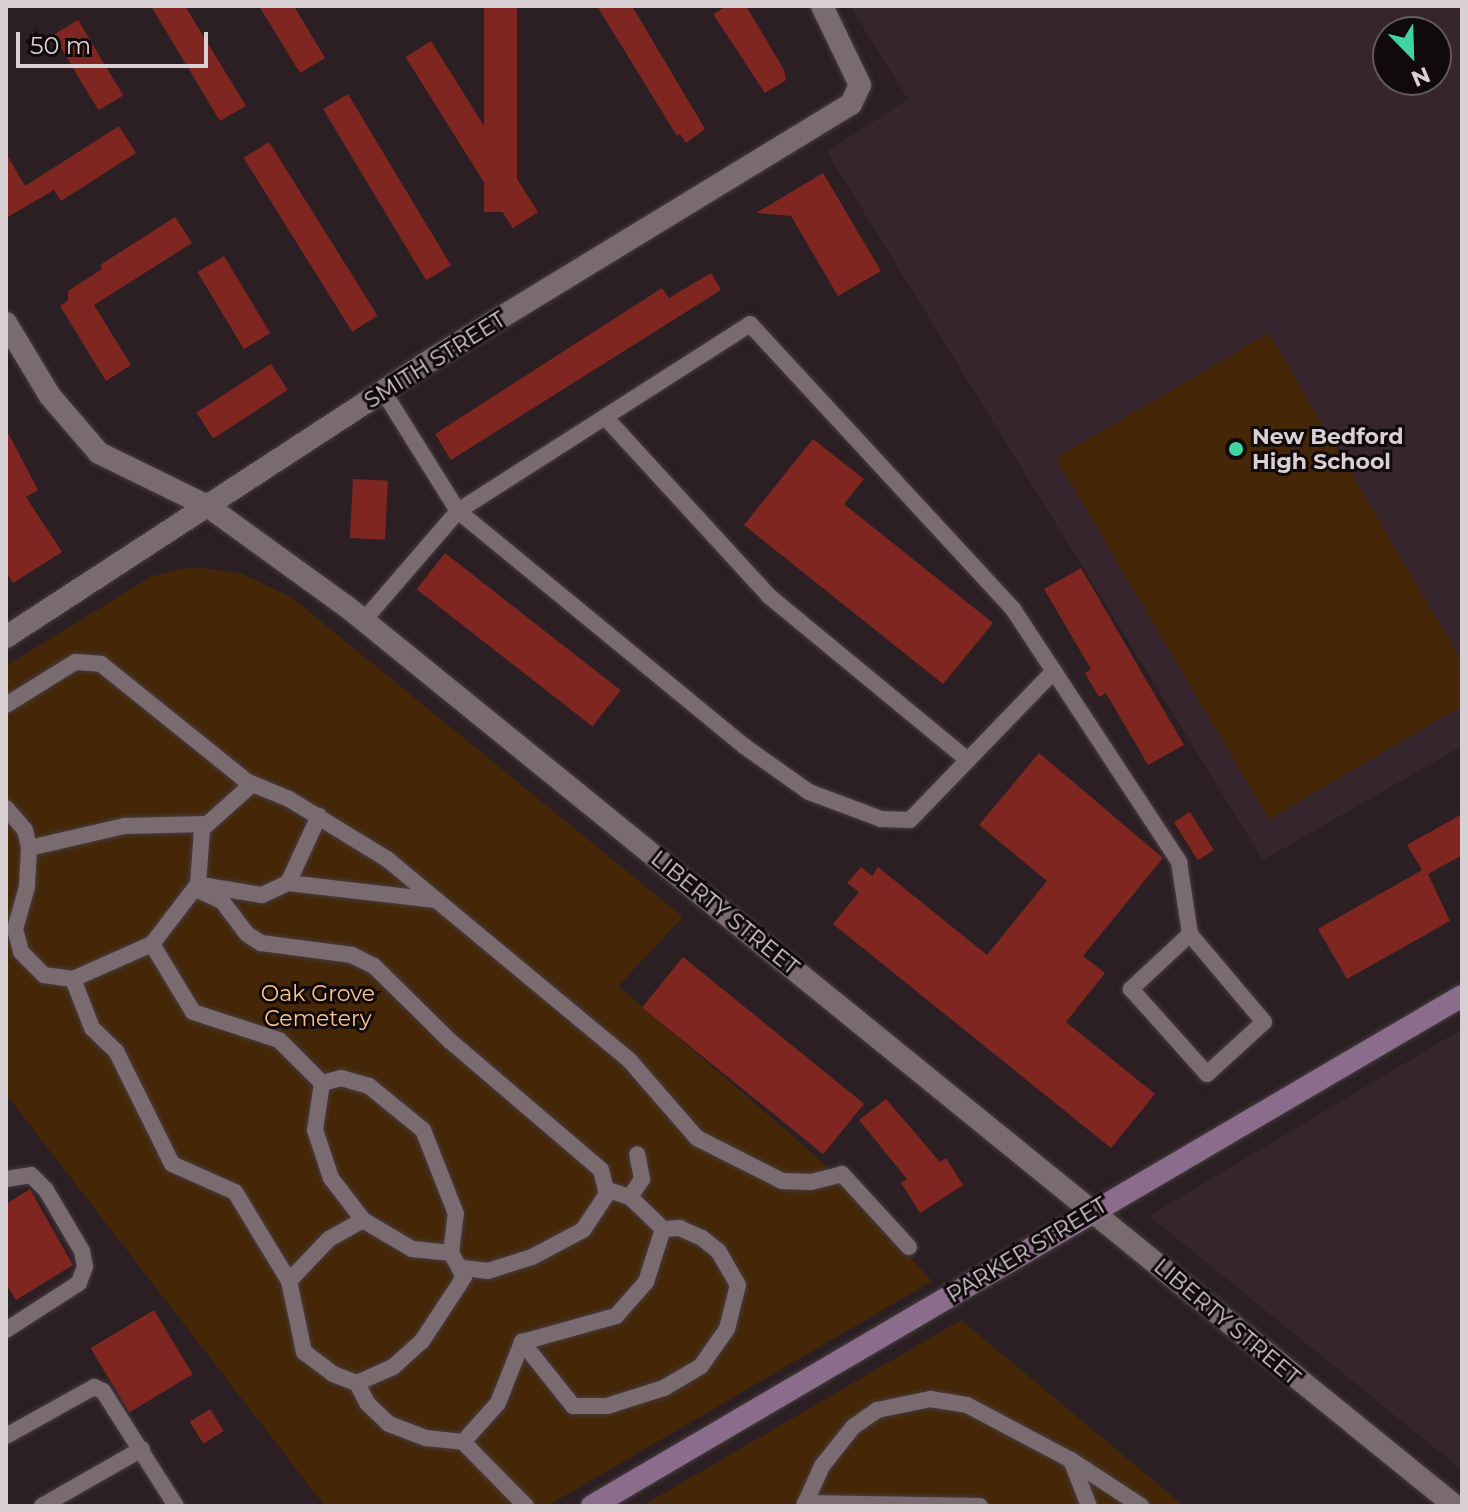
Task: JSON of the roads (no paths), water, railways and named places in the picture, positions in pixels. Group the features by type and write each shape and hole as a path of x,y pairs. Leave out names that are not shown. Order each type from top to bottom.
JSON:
{"main road":[{"name":"PARKER STREET","path":"592,1506 1462,996"}],"street":[{"name":"SMITH STREET","path":"6,637 383,391 851,104 860,85 822,6"},
{"name":"LIBERTY STREET","path":"6,323 50,396 87,442 114,462 209,507 364,620 1455,1506"}],"lane":[{"path":"364,620 458,511 750,324 1013,609 1179,862 1190,934 1264,1022 1207,1074 1131,989 1190,934"},
{"path":"383,391 458,511 744,746 809,792 881,819 910,820 1054,671"},
{"path":"605,417 770,597 968,760"},
{"path":"6,705 75,662 95,661 251,785 354,835 621,1053 697,1138 782,1181 811,1182 842,1174 909,1247"},
{"path":"6,808 25,830 29,848 27,887 15,929 18,943 34,969 73,979 152,944 197,886 199,834 251,785"},
{"path":"197,886 262,895 279,892 288,883 319,816"},
{"path":"29,848 124,826 207,824"},
{"path":"288,883 436,900"},
{"path":"197,886 222,901 247,934 261,943 352,955 374,966 449,1040 601,1170 608,1190 593,1220 569,1240 488,1271 462,1268"},
{"path":"152,944 193,1012 279,1040 322,1083"},
{"path":"73,979 92,1028 116,1051 161,1149 172,1164 235,1192 289,1281 304,1352 333,1374 357,1383 367,1403 389,1424 426,1438 463,1442 526,1506"},
{"path":"322,1083 341,1078 369,1086 423,1130 456,1214 451,1253 462,1268 462,1284 433,1330 393,1367 357,1383"},
{"path":"322,1083 314,1118 319,1151 337,1190 363,1220 412,1249 451,1253"},
{"path":"630,1197 642,1179 637,1154"},
{"path":"6,1179 31,1175 46,1190 82,1251 85,1267 79,1283 6,1330"},
{"path":"522,1342 573,1406 607,1406 645,1395 701,1366 727,1329 738,1285 718,1251 702,1238 680,1228 663,1229 630,1197 608,1190"},
{"path":"289,1281 329,1239 363,1220"},
{"path":"522,1342 616,1316 646,1282 663,1229"},
{"path":"463,1442 498,1403 522,1342"},
{"path":"6,1436 94,1387 103,1391 176,1506"},
{"path":"980,1506 804,1504 822,1466 853,1427 877,1410 905,1401 967,1405 1071,1460 1141,1506"},
{"path":"42,1506 142,1449"},
{"path":"1071,1460 1089,1506"}],"place":[{"name":"New Bedford High School","path":"1236,449"}],"park label":[{"name":"Oak Grove Cemetery","path":"318,1006"}]}
